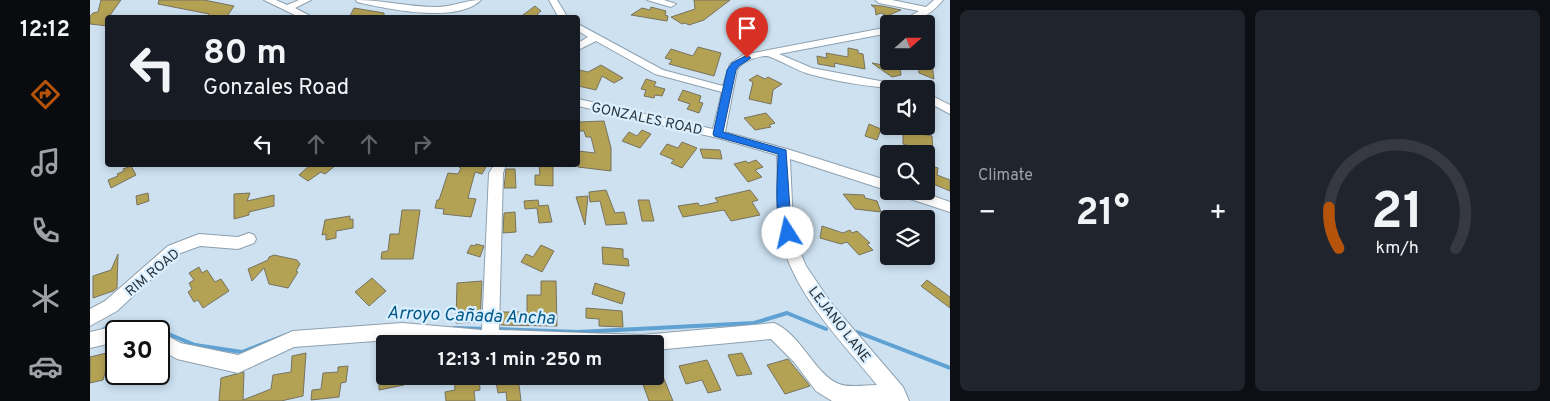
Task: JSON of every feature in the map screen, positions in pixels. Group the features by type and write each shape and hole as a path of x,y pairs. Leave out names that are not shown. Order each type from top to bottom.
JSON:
{"street":[{"path":"268,0 303,15"},
{"path":"288,8 296,0"},
{"path":"288,8 307,0"},
{"path":"360,0 379,4 451,10 477,0"},
{"path":"553,0 561,15"},
{"path":"651,0 671,4"},
{"path":"879,0 928,10"},
{"path":"919,15 928,10 939,0"},
{"path":"580,28 659,72 726,90"},
{"path":"718,134 726,90 735,64 747,58 880,32"},
{"path":"580,46 595,37"},
{"path":"770,53 793,66 810,71 880,84"},
{"path":"935,101 950,110"},
{"name":"GONZALES ROAD","path":"580,103 718,134 783,152 880,183"},
{"name":"LEJANO LANE","path":"783,152 784,210 791,247 811,290 898,398"},
{"path":"490,329 496,173 499,167"},
{"path":"929,200 950,207"},
{"name":"RIM ROAD","path":"90,318 111,306 173,250 199,240 238,243 248,239"},
{"path":"170,347 176,351 238,364 294,339 402,331 484,338 642,343 774,331 800,356 822,385 839,394 898,398"},
{"path":"90,340 105,337"}],"building":[{"path":"101,0 121,0 110,15 105,15 105,26 90,24 90,16 98,12"},
{"path":"159,0 204,0 234,6 228,15 208,15 158,4"},
{"path":"694,0 730,0 704,20 689,25 682,24 671,17 695,9"},
{"path":"871,5 901,10 889,15 881,13 876,15 875,8"},
{"path":"535,6 541,11 537,14 538,15 523,15"},
{"path":"651,7 666,11 667,21 631,15 642,8 650,10"},
{"path":"354,8 384,13 384,15 350,15"},
{"path":"698,47 721,53 714,76 669,64 672,60 665,58 671,49 693,56"},
{"path":"848,48 858,50 858,53 863,54 865,69 834,63 835,67 818,64 817,56 827,58 826,53 848,57"},
{"path":"872,63 880,64 880,69"},
{"path":"601,65 623,78 614,83 602,76 596,90 580,86 580,70 588,72"},
{"path":"882,70 900,70 901,75 892,77"},
{"path":"919,70 933,70 934,79 919,73"},
{"path":"757,75 765,79 768,77 782,84 773,90 771,104 749,99 753,82 749,80"},
{"path":"646,79 656,82 654,86 665,89 662,96 655,95 654,98 644,96 646,90 641,89"},
{"path":"683,90 701,96 699,102 703,103 699,113 687,109 690,104 678,100"},
{"path":"766,113 775,123 769,125 771,127 755,130 744,118"},
{"path":"604,121 611,148 611,171 578,167 580,167 580,151 595,153 591,137 586,137 584,131 580,131 580,122"},
{"path":"869,124 880,129 877,140 865,136"},
{"path":"642,130 651,134 640,148 622,141 629,132 637,136"},
{"path":"903,135 932,136 933,145 903,144"},
{"path":"682,142 697,148 682,168 671,163 674,160 660,154 667,144 678,148"},
{"path":"700,149 720,150 722,159 703,158"},
{"path":"756,160 763,167 755,170 762,177 748,182 734,164 746,161 748,163"},
{"path":"132,167 136,175 111,188 108,180 118,176 117,174 124,171 123,169"},
{"path":"308,167 334,167 325,174 321,172 308,181 299,175"},
{"path":"459,167 486,167 482,174 475,172 468,198 476,199 471,217 443,214 444,209 435,208 448,173 458,174 461,168"},
{"path":"539,167 553,167 553,186 535,185 535,175 540,175"},
{"path":"935,167 938,168 937,175 950,180 950,191 935,185"},
{"path":"506,169 515,169 516,188 504,188"},
{"path":"606,190 615,213 624,212 627,224 606,225 600,201 590,202 589,192"},
{"path":"750,190 758,200 752,202 760,215 731,221 724,210 683,217 678,206 698,203 700,206 718,202 715,198"},
{"path":"148,193 149,201 137,205 136,196"},
{"path":"250,193 247,201 274,195 274,206 249,212 249,215 234,219 234,194"},
{"path":"843,194 864,195 865,198 877,201 880,210 880,212 855,209"},
{"path":"588,196 585,225 576,197"},
{"path":"538,200 539,206 548,205 552,222 539,223 537,208 525,209 524,201"},
{"path":"638,200 649,200 654,221 642,221"},
{"path":"402,210 420,210 413,259 381,259 382,252 388,251 390,234 399,234"},
{"path":"515,212 516,232 503,233 504,213"},
{"path":"350,216 350,220 353,219 353,228 336,231 336,238 326,240 326,234 322,235 325,220"},
{"path":"822,226 843,233 850,230 852,233 857,231 870,243 867,244 873,250 859,255 847,242 841,244 820,238"},
{"path":"476,244 484,246 480,257 467,253 471,245 475,246"},
{"path":"541,245 554,251 542,272 521,262 526,254 533,257"},
{"path":"602,247 623,249 623,258 628,259 629,266 603,264"},
{"path":"118,254 117,288 93,298 93,276 111,270"},
{"path":"274,255 297,260 300,264 296,271 298,272 288,288 269,284 264,268 252,281 248,269 268,260 269,257"},
{"path":"199,267 202,273 207,270 215,282 221,279 229,291 203,308 198,300 194,302 188,292 192,289 189,283 194,280 189,273"},
{"path":"372,278 386,291 369,306 355,292"},
{"path":"927,280 950,297 950,308 921,286"},
{"path":"482,281 480,322 456,323 457,283"},
{"path":"541,281 556,281 557,326 501,325 501,312 527,312 527,295 541,295"},
{"path":"595,283 625,293 622,304 592,294"},
{"path":"586,308 622,311 623,327 599,326 599,319 586,318"},
{"path":"105,353 103,380 90,383 90,357"},
{"path":"306,353 303,396 281,401 219,401 221,378 244,372 243,400 271,389 273,375 291,372 292,356"},
{"path":"742,353 752,374 737,376 728,355"},
{"path":"788,359 810,386 785,394 767,365"},
{"path":"707,360 721,390 708,393 702,380 686,384 679,366"},
{"path":"348,366 346,382 341,383 339,397 311,400 312,390 321,389 323,373 338,372 338,367"},
{"path":"664,379 673,401 649,401 643,385 664,385"},
{"path":"379,385 404,385 379,390"},
{"path":"455,385 480,385 480,390 474,391 475,401 446,401 445,392 455,390"},
{"path":"497,385 519,385 521,401 507,401 506,392 498,393"}],"waterway":[{"name":"Arroyo Cañada Ancha","path":"497,329 578,332 754,323 787,313 826,329"},
{"name":"Arroyo Cañada Ancha","path":"454,328 485,329"},
{"name":"Arroyo Cañada Ancha","path":"857,332 950,368"},
{"name":"Arroyo Cañada Ancha","path":"170,335 195,345 242,352 286,335"}],"route":[{"path":"747,58 735,64 732,70 726,90 718,134 783,152 784,210 788,233"}]}
